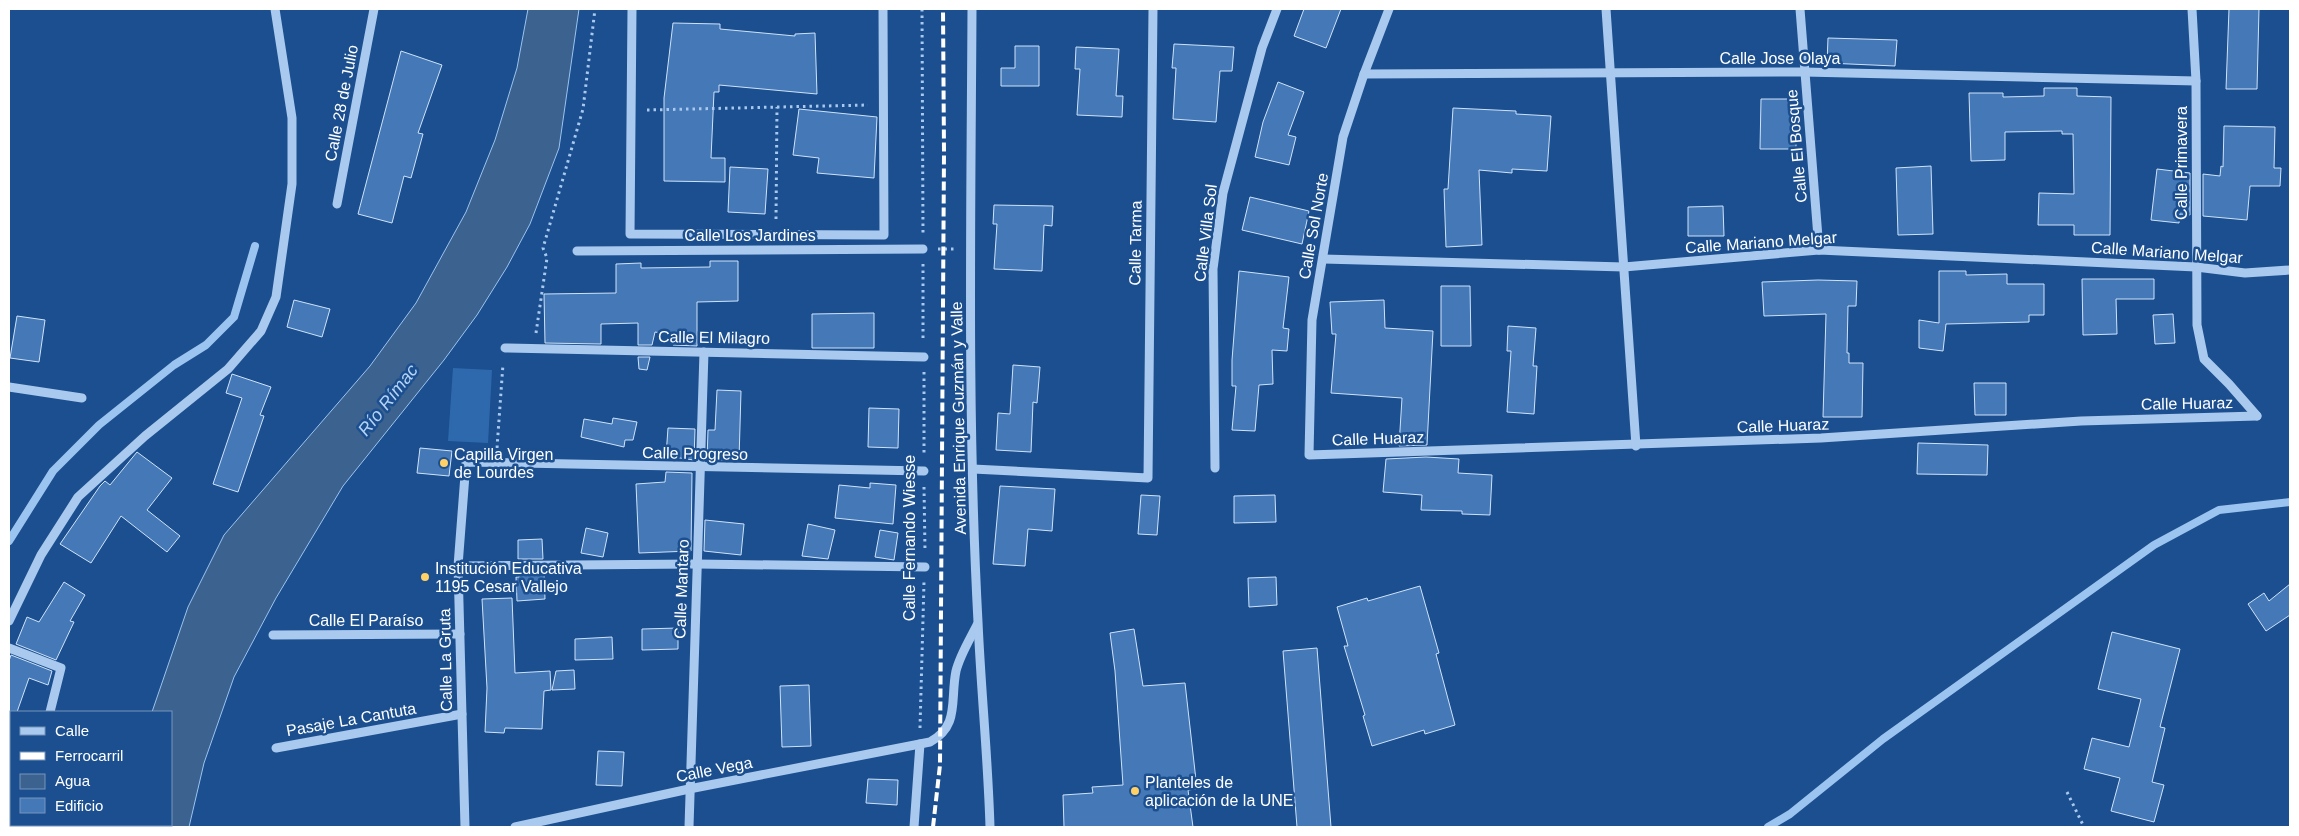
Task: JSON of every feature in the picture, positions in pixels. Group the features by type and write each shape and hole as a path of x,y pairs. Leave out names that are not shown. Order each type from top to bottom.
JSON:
{"street":[{"path":"9,621 41,555 78,497 145,436 228,368 261,331 276,297 292,184 292,118 275,9"},
{"name":"Calle 28 de Julio","path":"337,204 374,9"},
{"path":"632,9 630,234 884,234 883,9"},
{"name":"Avenida Enrique Guzmán y Valle","path":"972,9 970,249 973,469 978,622 988,743 990,827"},
{"name":"Calle Tarma","path":"973,469 1148,478 1153,9"},
{"name":"Calle Villa Sol","path":"1215,468 1212,342 1214,260 1223,193 1262,48 1277,9"},
{"name":"Calle Sol Norte","path":"1309,455 1312,320 1343,137 1364,74 1389,9"},
{"path":"1606,9 1636,446"},
{"name":"Calle El Bosque","path":"1800,9 1819,250"},
{"name":"Calle Primavera","path":"2192,9 2196,80 2197,325 2204,359 2230,384 2257,416"},
{"name":"Calle Jose Olaya","path":"1364,74 1804,72 2196,80"},
{"name":"Calle Los Jardines","path":"577,251 922,250"},
{"name":"Calle Mariano Melgar","path":"1323,259 1624,267 1819,250 2196,267 2244,273 2290,270"},
{"name":"Calle El Milagro","path":"505,348 924,357"},
{"name":"Calle Mantaro","path":"688,827 704,352"},
{"path":"9,388 82,398"},
{"name":"Calle Huaraz","path":"1309,455 1636,446 1821,438 2081,421 2257,416"},
{"name":"Calle Progreso","path":"466,462 924,471"},
{"name":"Calle La Gruta","path":"465,827 458,566 466,462"},
{"path":"458,566 697,564 925,567"},
{"name":"Calle Vega","path":"515,827 689,789 920,744 938,737 949,726 956,669 978,622"},
{"name":"Calle El Paraíso","path":"273,635 460,634"},
{"path":"9,648 61,668 50,711"},
{"name":"Pasaje La Cantuta","path":"276,748 462,714"},
{"path":"914,827 920,744"}],"path":[{"path":"534,349 547,258 543,248 583,109 595,9"},
{"name":"Calle Fernando Wiesse","path":"920,744 925,567 922,9"},
{"path":"631,110 884,105"},
{"path":"776,107 776,234"},
{"path":"922,250 970,249"},
{"path":"495,463 505,348"},
{"path":"2067,792 2084,827"}],"shaded area":[{"path":"453,368 492,370 488,443 448,441"}],"water":[{"name":"Río Rímac","path":"528,9 579,9 559,148 530,224 507,267 477,315 444,360 343,486 276,598 234,677 204,763 189,827 115,827 172,826 172,711 152,711 188,607 224,535 370,366 416,303 466,212 495,140 517,68"}],"building":[{"path":"1304,9 1341,9 1326,48 1294,36"},
{"path":"2229,9 2259,9 2257,89 2226,89"},
{"path":"673,23 720,24 720,29 795,36 795,34 815,33 817,94 719,85 719,92 714,92 711,158 725,158 725,182 664,181 664,98"},
{"path":"1828,38 1897,40 1895,66 1827,63"},
{"path":"1174,44 1234,47 1232,71 1220,71 1216,122 1173,119 1176,68 1172,68"},
{"path":"1015,46 1039,46 1039,86 1001,86 1001,68 1015,68"},
{"path":"1076,47 1119,49 1116,96 1123,96 1122,117 1077,115 1080,69 1075,69"},
{"path":"401,51 442,65 418,133 423,134 411,178 404,176 392,223 358,214"},
{"path":"1278,82 1304,92 1288,135 1296,137 1289,165 1255,157 1263,122"},
{"path":"2044,88 2077,88 2077,96 2111,97 2110,235 2074,235 2074,225 2038,225 2039,193 2074,194 2073,134 2062,134 2062,131 2005,132 2005,160 1971,161 1969,93 2003,93 2003,97 2044,96"},
{"path":"1761,99 1796,99 1796,149 1760,149"},
{"path":"1453,108 1516,111 1516,114 1551,116 1547,171 1512,169 1512,173 1479,170 1482,245 1446,247 1444,189 1448,189"},
{"path":"799,109 877,117 874,178 817,173 819,158 793,155"},
{"path":"2224,126 2275,127 2274,168 2281,168 2280,186 2250,186 2247,220 2203,216 2203,174 2220,176 2221,166 2223,167"},
{"path":"1931,166 1933,234 1898,235 1896,168"},
{"path":"730,167 768,169 765,214 728,212"},
{"path":"2157,169 2190,173 2190,215 2180,214 2179,223 2151,220"},
{"path":"1250,197 1309,211 1302,244 1242,230"},
{"path":"994,205 1053,206 1052,226 1044,225 1042,271 994,269 997,224 993,224"},
{"path":"1723,206 1724,236 1688,236 1688,207"},
{"path":"710,261 738,261 738,301 697,302 697,346 673,345 673,335 655,332 652,345 638,345 638,323 601,324 601,344 545,343 544,294 616,293 616,264 641,263 641,268 710,267"},
{"path":"1239,271 1289,277 1283,328 1289,329 1287,351 1272,350 1273,384 1259,385 1255,431 1232,430 1236,386 1232,386 1232,360"},
{"path":"1939,271 1966,271 1966,275 2007,274 2007,284 2044,284 2044,315 2029,315 2029,322 1946,324 1943,351 1919,348 1919,320 1939,323"},
{"path":"2082,279 2154,279 2154,299 2116,299 2117,334 2083,335"},
{"path":"1857,281 1856,306 1848,306 1847,353 1849,353 1849,363 1863,363 1862,417 1823,417 1826,314 1764,316 1762,282"},
{"path":"1441,286 1470,286 1471,346 1441,346"},
{"path":"294,300 330,309 322,337 287,327"},
{"path":"1384,300 1385,328 1433,331 1427,445 1399,446 1402,398 1331,393 1336,334 1332,334 1330,302"},
{"path":"874,313 874,348 812,348 812,314"},
{"path":"2173,314 2175,343 2155,344 2153,315"},
{"path":"17,316 45,320 39,362 10,358"},
{"path":"1508,326 1536,328 1533,366 1537,366 1534,414 1507,412 1511,351 1507,351"},
{"path":"638,357 650,357 647,370 639,369"},
{"path":"1013,365 1040,367 1037,403 1033,402 1031,452 996,450 998,413 1010,414"},
{"path":"232,374 271,387 260,415 264,416 238,492 213,484 242,398 226,393"},
{"path":"1974,383 2006,383 2006,415 1975,415"},
{"path":"717,390 741,391 739,460 707,460 708,430 715,430"},
{"path":"869,408 899,409 898,448 868,447"},
{"path":"613,418 637,422 633,440 625,440 624,447 581,437 584,419 612,424"},
{"path":"668,428 695,429 694,460 666,456"},
{"path":"1918,443 1988,445 1987,475 1917,474"},
{"path":"420,448 452,451 449,476 417,473"},
{"path":"137,452 172,478 147,510 180,536 167,552 121,516 91,563 60,544 100,486 105,481 110,485"},
{"path":"1426,457 1459,459 1458,473 1492,475 1490,515 1462,514 1462,511 1421,510 1422,495 1383,492 1386,459"},
{"path":"666,472 692,473 691,551 639,553 636,484 665,482"},
{"path":"870,483 896,485 893,524 835,518 839,485 870,488"},
{"path":"1000,486 1055,489 1052,531 1028,529 1025,566 993,564"},
{"path":"1141,495 1160,496 1157,535 1138,534"},
{"path":"1275,495 1276,522 1234,523 1234,496"},
{"path":"705,520 744,524 741,555 704,551"},
{"path":"808,524 835,530 828,559 802,556"},
{"path":"586,528 608,533 603,557 581,553"},
{"path":"880,530 898,533 894,560 875,557"},
{"path":"542,539 543,559 518,559 518,540"},
{"path":"519,572 544,572 545,599 517,601 516,577 519,577"},
{"path":"1276,577 1277,605 1249,607 1248,578"},
{"path":"64,582 85,595 70,621 74,622 56,660 16,644 27,617 39,622"},
{"path":"2290,584 2290,615 2266,631 2248,604 2264,593 2269,601"},
{"path":"1420,586 1439,653 1436,654 1455,725 1425,734 1424,730 1372,746 1363,716 1365,715 1344,646 1348,646 1337,607 1367,598 1368,601"},
{"path":"512,598 515,673 550,671 551,690 544,691 542,729 505,728 504,733 485,732 487,688 482,599"},
{"path":"678,628 678,649 642,650 642,629"},
{"path":"1134,629 1143,686 1185,683 1197,789 1188,790 1193,827 1064,827 1063,795 1093,793 1092,787 1123,785 1115,671 1110,633"},
{"path":"2112,632 2180,649 2160,727 2165,728 2152,782 2164,785 2154,822 2111,811 2120,778 2084,769 2092,738 2129,747 2141,699 2098,689"},
{"path":"612,637 613,659 575,660 575,639"},
{"path":"1317,648 1331,827 1297,827 1283,651"},
{"path":"11,655 52,671 48,685 29,678 17,711 10,711 10,726 9,726 9,661"},
{"path":"574,670 575,689 552,690 556,671"},
{"path":"809,685 811,746 782,747 780,686"},
{"path":"598,751 624,752 622,786 596,785"},
{"path":"868,779 898,780 897,805 866,803"}],"waterway":[{"path":"9,541 53,471 99,425 174,365 206,345 234,317 255,246"},
{"path":"1768,827 1790,814 1883,739 2154,545 2219,510 2290,502"}],"railway":[{"path":"933,827 940,765 944,153 943,9"}],"place":[{"name":"Capilla Virgen de Lourdes","path":"444,463"},
{"name":"Institución Educativa 1195 Cesar Vallejo","path":"425,577"},
{"name":"Planteles de aplicación de la UNE","path":"1135,791"}]}
